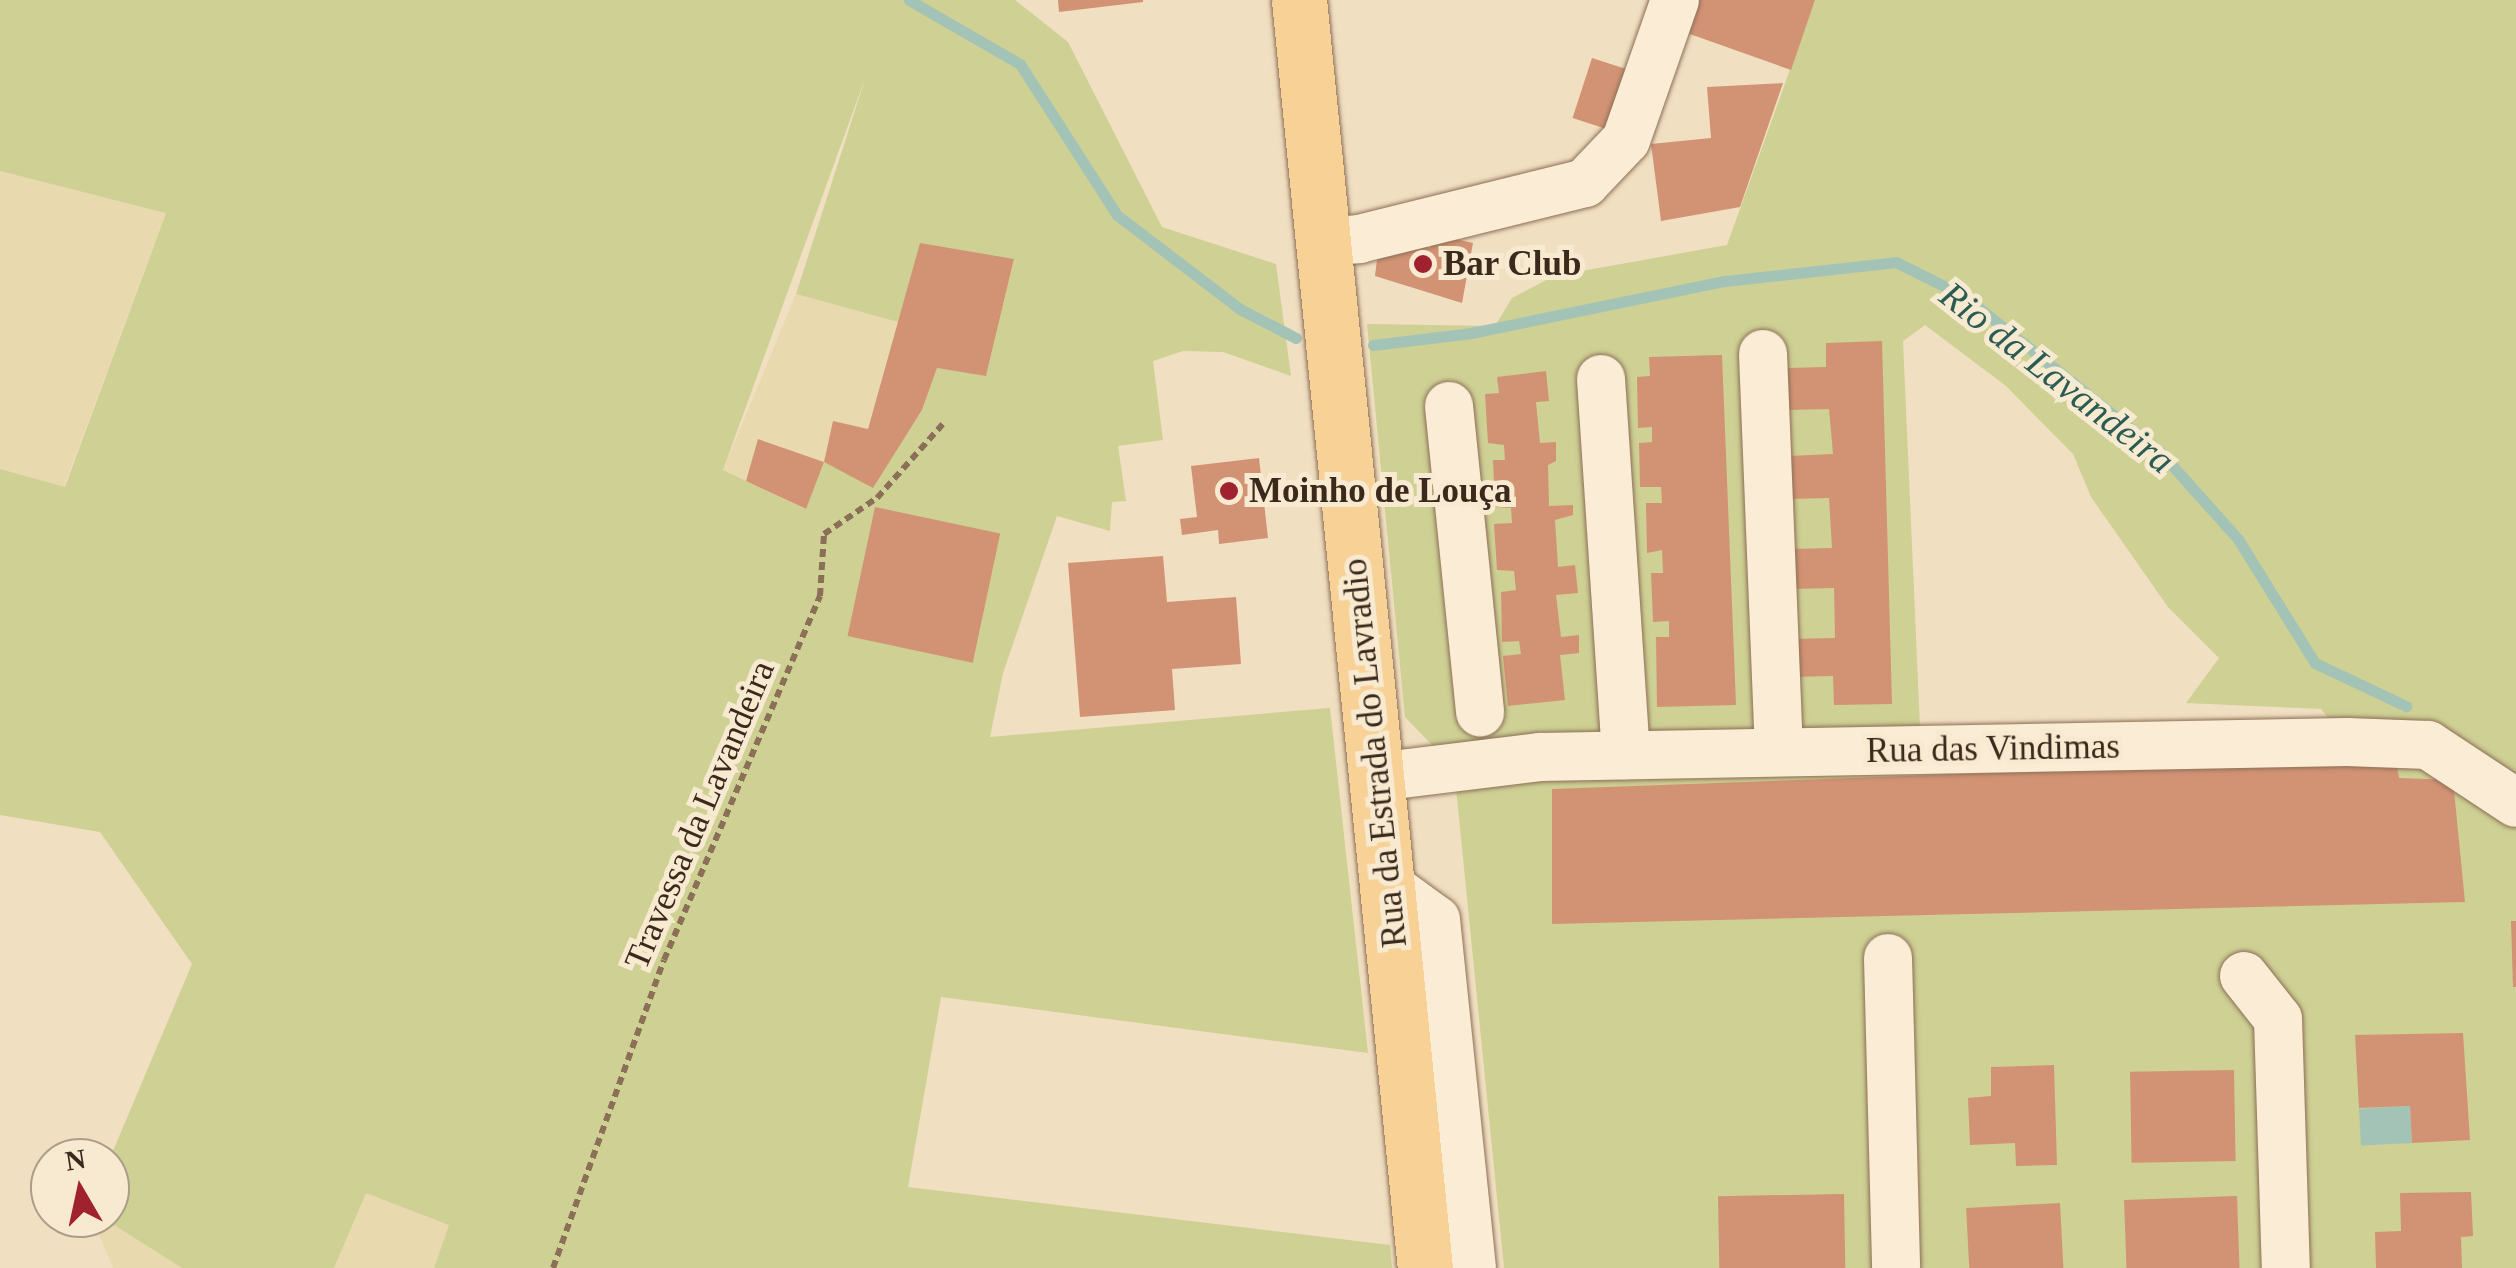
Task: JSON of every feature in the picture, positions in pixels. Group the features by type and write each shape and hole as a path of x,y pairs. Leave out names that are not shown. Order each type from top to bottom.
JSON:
{"main road":[{"name":"Rua da Estrada do Lavradio","path":"1299,0 1425,1268"}],"street":[{"path":"1325,241 1359,239 1586,183 1626,140 1675,0"},
{"path":"1762,354 1779,752"},
{"path":"1601,379 1626,755"},
{"path":"1449,406 1480,712"},
{"name":"Rua das Vindimas","path":"1377,777 1626,755 2428,745 2516,803"},
{"path":"1388,885 1436,920 1472,1268"},
{"path":"1888,958 1896,1268"},
{"path":"2244,976 2278,1019 2286,1268"}],"path":[{"name":"Travessa da Lavandeira","path":"554,1268 664,960 820,596 824,534 876,498 943,424"}],"shaded area":[{"path":"0,171 166,212 64,487 0,469"},
{"path":"796,294 898,322 868,429 833,421 824,462 759,439 746,481 723,470"},
{"path":"2410,1106 2412,1143 2361,1146 2359,1109"},
{"path":"366,1192 450,1225 434,1268 334,1268"},
{"path":"130,1235 182,1268 113,1268 100,1238"}],"green space":[{"path":"0,0 1015,0 1068,42 1162,227 1276,264 1291,376 1223,352 1183,351 1153,361 1163,440 1118,446 1126,501 1112,502 1110,531 1057,516 1003,673 990,737 1330,708 1368,1053 941,997 908,1187 1390,1245 1392,1268 434,1268 449,1225 366,1193 334,1268 182,1268 130,1235 130,1138 118,1138 192,964 100,832 0,815 0,469 65,487 166,213 0,171","holes":["866,76 796,294 898,322 1014,260 986,375 937,368 922,410 873,487 824,462 805,509 723,470"]},
{"path":"1815,0 2516,0 2516,1268 1504,1268 1454,768 1405,717 1367,324 1495,326 1512,298 1554,276 1727,245","holes":["1925,325 2006,386 2073,454 2091,497 2168,607 2219,658 2186,703 2321,709 2346,741 1921,750 1903,341"]}],"building":[{"path":"1058,0 1143,0 1143,2 1059,12"},
{"path":"1699,0 1815,0 1791,70 1687,33"},
{"path":"1592,58 1641,74 1622,134 1573,118"},
{"path":"1783,83 1740,207 1661,221 1651,144 1711,138 1707,87"},
{"name":"Bar Club","path":"1433,234 1473,243 1462,303 1375,276 1378,251 1408,240 1430,248"},
{"path":"920,243 1014,259 986,376 937,368 922,410 873,488 824,462 833,421 868,429"},
{"path":"1882,341 1892,704 1834,705 1833,676 1790,677 1791,639 1835,638 1834,588 1793,589 1792,549 1832,548 1829,498 1790,499 1788,456 1833,454 1829,409 1788,410 1786,368 1826,367 1826,343"},
{"path":"1722,355 1736,705 1657,707 1656,637 1669,637 1669,621 1653,622 1651,573 1663,573 1662,550 1647,553 1646,503 1662,503 1661,487 1640,487 1639,443 1652,442 1652,427 1638,428 1637,377 1650,376 1649,357"},
{"path":"1546,371 1549,401 1536,402 1540,443 1556,442 1556,461 1548,465 1549,506 1573,505 1573,515 1555,520 1558,567 1575,565 1578,593 1556,595 1561,637 1579,635 1579,653 1560,655 1565,700 1508,706 1503,656 1521,654 1519,641 1502,642 1501,592 1516,590 1514,571 1497,570 1494,524 1512,523 1511,508 1495,507 1493,460 1505,460 1504,445 1488,443 1485,394 1499,393 1497,377"},
{"path":"758,439 824,462 806,509 746,481"},
{"name":"Moinho de Louça","path":"1259,458 1268,538 1219,544 1218,530 1182,535 1180,519 1197,517 1191,466"},
{"path":"875,507 1000,534 973,663 848,636"},
{"path":"1163,556 1167,602 1236,597 1241,664 1172,669 1175,710 1080,717 1068,563"},
{"path":"2396,758 2399,778 2453,780 2465,902 1552,924 1552,789"},
{"path":"2511,921 2516,921 2516,987 2513,987"},
{"path":"2463,1033 2470,1140 2412,1143 2410,1106 2359,1108 2355,1035"},
{"path":"2054,1065 2057,1165 2016,1166 2015,1143 1970,1145 1968,1098 1991,1096 1991,1067"},
{"path":"2234,1070 2236,1161 2132,1163 2130,1072"},
{"path":"2471,1192 2473,1236 2461,1237 2462,1268 2376,1268 2375,1232 2401,1231 2400,1193"},
{"path":"1844,1194 1845,1268 1719,1268 1718,1196"},
{"path":"2237,1196 2240,1268 2126,1268 2124,1200"},
{"path":"2060,1203 2063,1268 1969,1268 1966,1208"}],"waterway":[{"name":"Rio da Lavandeira","path":"909,0 1020,64 1117,215 1240,309 1296,338"},
{"name":"Rio da Lavandeira","path":"1373,345 1471,333 1725,281 1896,262 1964,296 2160,452 2238,539 2315,663 2406,706"}],"place":[{"name":"Bar Club","path":"1423,264"},
{"name":"Moinho de Louça","path":"1229,491"}]}
